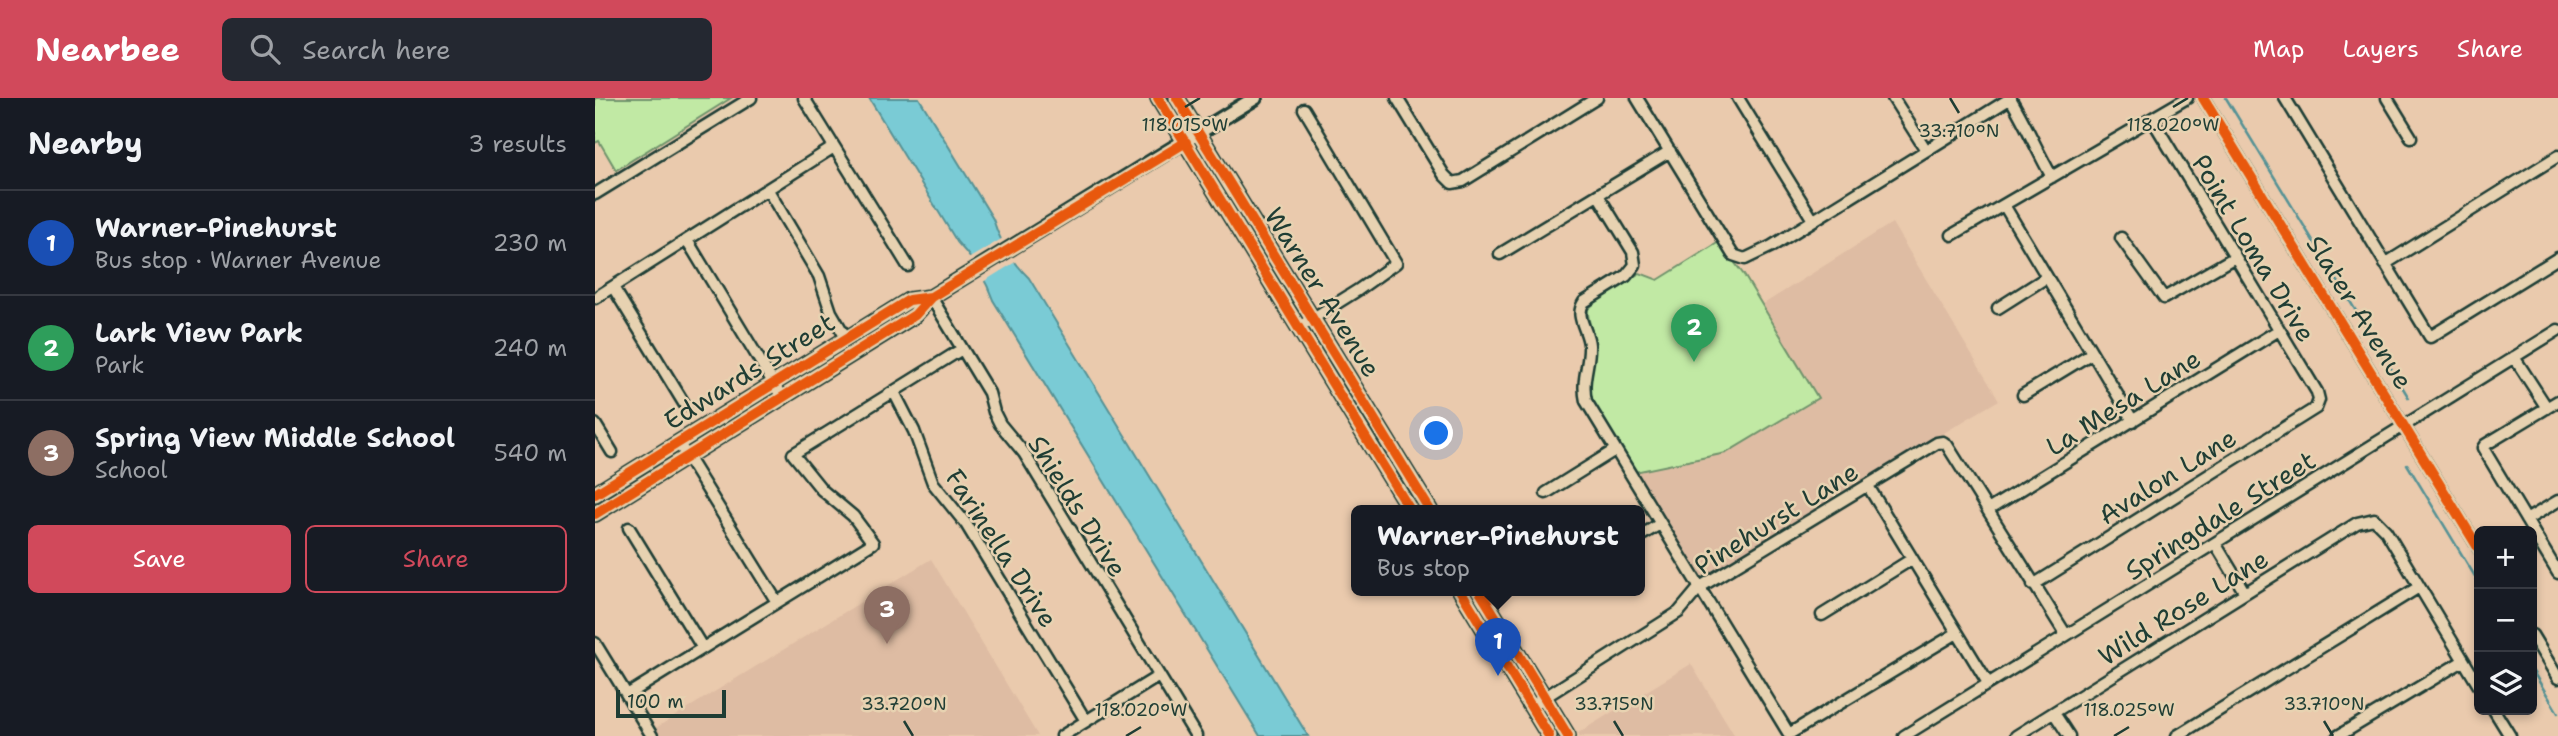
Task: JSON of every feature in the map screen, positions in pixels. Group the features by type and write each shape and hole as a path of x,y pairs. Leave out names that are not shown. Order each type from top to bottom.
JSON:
{"main road":[{"name":"Warner Avenue","path":"1158,98 1408,505"},
{"name":"Warner Avenue","path":"1177,98 1427,505"},
{"name":"Edwards Street","path":"595,514 915,316 930,297 1255,98"},
{"name":"Edwards Street","path":"595,494 909,300 930,297"},
{"path":"1464,596 1549,736"},
{"path":"1483,596 1568,736"}],"street":[{"path":"595,194 751,98"},
{"path":"804,98 908,266"},
{"path":"1397,98 1444,175 1452,183 1463,181 1597,98"},
{"path":"1637,98 1733,254 1740,259 1753,257 2010,98 2024,120 2034,147 2053,177"},
{"path":"1738,98 1813,220"},
{"path":"1893,98 1926,150"},
{"path":"1952,235 2187,98"},
{"name":"Slater Avenue","path":"2203,98 2474,541"},
{"path":"2285,98 2430,337 2558,258"},
{"path":"2387,98 2411,137"},
{"path":"1299,327 1397,263 1304,109"},
{"name":"Point Loma Drive","path":"2152,119 2317,391 2319,400"},
{"path":"595,298 834,147"},
{"path":"1500,254 1670,151"},
{"path":"2385,264 2558,156"},
{"path":"768,190 819,276 831,312 846,338"},
{"path":"1598,195 1633,252 1635,265 1626,276 1580,307 1580,319 1589,343 1583,389 1591,412 1789,734 1957,633"},
{"path":"2004,205 2133,421"},
{"path":"2121,238 2164,298 2235,257"},
{"path":"687,240 783,399"},
{"path":"1998,308 2047,277"},
{"path":"613,287 685,405"},
{"name":"Shields Drive","path":"930,297 989,393 1000,424 1024,453 1196,736"},
{"name":"La Mesa Lane","path":"1988,510 2279,330"},
{"name":"Springdale Street","path":"1903,736 2558,330"},
{"path":"627,695 873,543 853,516 823,490 793,454 962,349"},
{"path":"2023,395 2092,353"},
{"path":"2514,357 2547,408"},
{"name":"Farinella Drive","path":"894,392 913,431 933,483 966,524 1086,721"},
{"name":"Avalon Lane","path":"2033,585 2316,408 2319,400"},
{"path":"2558,401 2483,448 2558,573"},
{"path":"595,424 612,452"},
{"path":"678,442 777,602"},
{"name":"Pinehurst Lane","path":"1531,706 1679,612 1700,587 1937,443 1943,442 1947,445 1988,510"},
{"path":"1546,493 1615,450"},
{"path":"1868,485 1988,683"},
{"path":"2526,520 2558,500"},
{"path":"1988,510 2066,635"},
{"name":"Wild Rose Lane","path":"2016,736 2357,523 2374,519 2386,531 2419,587"},
{"path":"1645,533 1660,524"},
{"path":"629,528 702,647"},
{"path":"2215,543 2245,593"},
{"path":"1822,615 1912,559"},
{"path":"2177,736 2419,587 2474,678"},
{"path":"595,643 652,736"},
{"path":"2537,643 2558,678"},
{"path":"2338,736 2463,661"},
{"path":"1062,736 1159,676"},
{"path":"2054,713 2069,736"},
{"path":"2496,715 2506,735"}],"shaded area":[{"path":"1892,223 1999,400 1706,575 1700,575 1695,572 1635,472 1726,453 1818,398 1762,305"},
{"path":"931,559 1038,736 659,736 654,729"},
{"path":"1691,664 1735,736 1580,736 1578,733"}],"green space":[{"path":"595,98 731,98 616,170 599,141 595,143"},
{"path":"1719,242 1744,275 1818,398 1726,453 1635,472 1591,399 1589,378 1595,346 1588,309 1606,293 1640,273 1658,280"}],"water":[{"path":"869,98 919,98 993,219 1007,251 1029,278 1308,736 1260,736 993,300 978,269 957,242"}],"pier":[{"path":"1003,238 1017,261 983,282 968,259"}],"waterway":[{"path":"2226,98 2409,398"},
{"path":"2407,464 2474,575"},
{"path":"2537,678 2558,713"}],"cycle path":[{"path":"1158,98 1407,505"},
{"path":"1177,98 1427,505"},
{"path":"2203,98 2474,541"},
{"path":"595,514 915,315 931,297 1186,142"},
{"path":"595,494 909,300 931,297"},
{"path":"1464,596 1549,736"},
{"path":"1483,596 1568,736"}],"place":[{"name":"Lark View Park","path":"1694,362"},
{"name":"Spring View Middle School","path":"887,644"},
{"name":"Warner-Pinehurst","path":"1498,676"}]}
